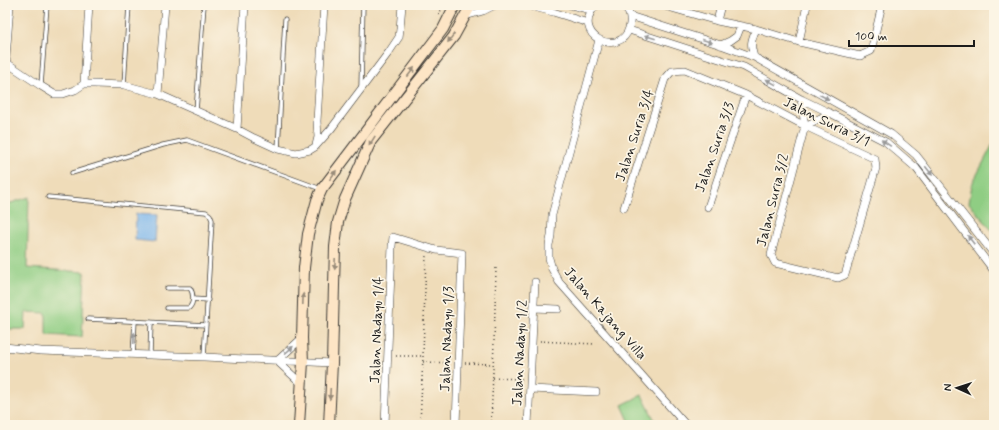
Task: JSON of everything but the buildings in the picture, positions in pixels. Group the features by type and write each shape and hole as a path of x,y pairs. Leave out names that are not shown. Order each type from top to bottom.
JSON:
{"street":[{"path":"10,5 6,58 7,63 54,94 63,94 75,90 84,84 124,85 158,94 278,149 296,153 310,150 315,147 331,129 389,52 399,37 402,5"},
{"path":"84,84 88,5"},
{"path":"158,94 165,5"},
{"path":"237,129 245,5"},
{"path":"315,147 318,137 317,121 324,5"},
{"path":"299,425 302,384 304,268 308,234 317,200 322,189 443,29 455,5"},
{"path":"329,425 335,246 338,222 345,198 371,141 454,36 471,5"},
{"path":"465,16 483,11 495,5"},
{"path":"526,5 588,23"},
{"path":"571,5 593,8 588,16 590,30 599,40 606,42 619,40 625,36 629,30 630,16 623,5"},
{"path":"661,5 717,21 756,29 799,42 860,56 871,51 882,5"},
{"path":"717,21 721,5"},
{"path":"799,42 806,5"},
{"path":"630,16 754,57 891,134 916,155 994,254"},
{"path":"721,45 737,36 741,26"},
{"path":"754,57 751,42 756,29"},
{"path":"629,30 744,67 801,99 830,112 886,142 916,168 994,272"},
{"name":"Jalan Kajang Villa","path":"599,40 552,215 549,258 552,269 559,282 686,425"},
{"name":"Jalan Suria 3/1","path":"672,71 685,70 746,95 805,126 875,159 876,168 845,274 838,278"},
{"name":"Jalan Suria 3/4","path":"624,208 666,78 672,71"},
{"name":"Jalan Suria 3/3","path":"708,207 746,95"},
{"name":"Jalan Suria 3/2","path":"801,99 805,126 771,255 775,263 838,278"},
{"path":"805,126 830,112"},
{"path":"317,121 323,130 331,129"},
{"name":"Jalan Nadayu 1/4","path":"385,425 393,237 403,239 426,248"},
{"name":"Jalan Nadayu 1/3","path":"426,248 462,253 456,425"},
{"name":"Jalan Nadayu 1/2","path":"528,425 535,282"},
{"path":"534,308 558,309"},
{"path":"277,361 302,338"},
{"path":"5,347 41,351 204,357 332,364"},
{"path":"277,361 302,384"},
{"path":"530,389 596,392"}],"lane":[{"path":"40,86 47,5"},
{"path":"124,85 129,5"},
{"path":"196,111 204,5"},
{"path":"361,88 363,5"},
{"path":"278,149 285,19"},
{"path":"72,173 163,145 187,140 322,189"},
{"path":"48,197 206,212 210,214 212,220 204,357"},
{"path":"167,288 190,288 193,299 192,305 189,308 167,308"},
{"path":"193,299 208,300"},
{"path":"88,319 206,326"},
{"path":"133,355 135,321"},
{"path":"150,355 151,322"}],"path":[{"path":"420,425 426,248"},
{"path":"491,425 496,265"},
{"path":"532,341 595,344"},
{"path":"388,356 423,356"},
{"path":"493,378 530,379"}],"green space":[{"path":"994,142 994,233 969,203 972,184"},
{"path":"29,197 27,268 85,272 82,337 46,335 46,313 26,312 25,329 5,329 5,205"},
{"path":"642,395 657,425 631,425 622,405"}],"water":[{"path":"136,214 157,215 155,242 135,240"}]}
